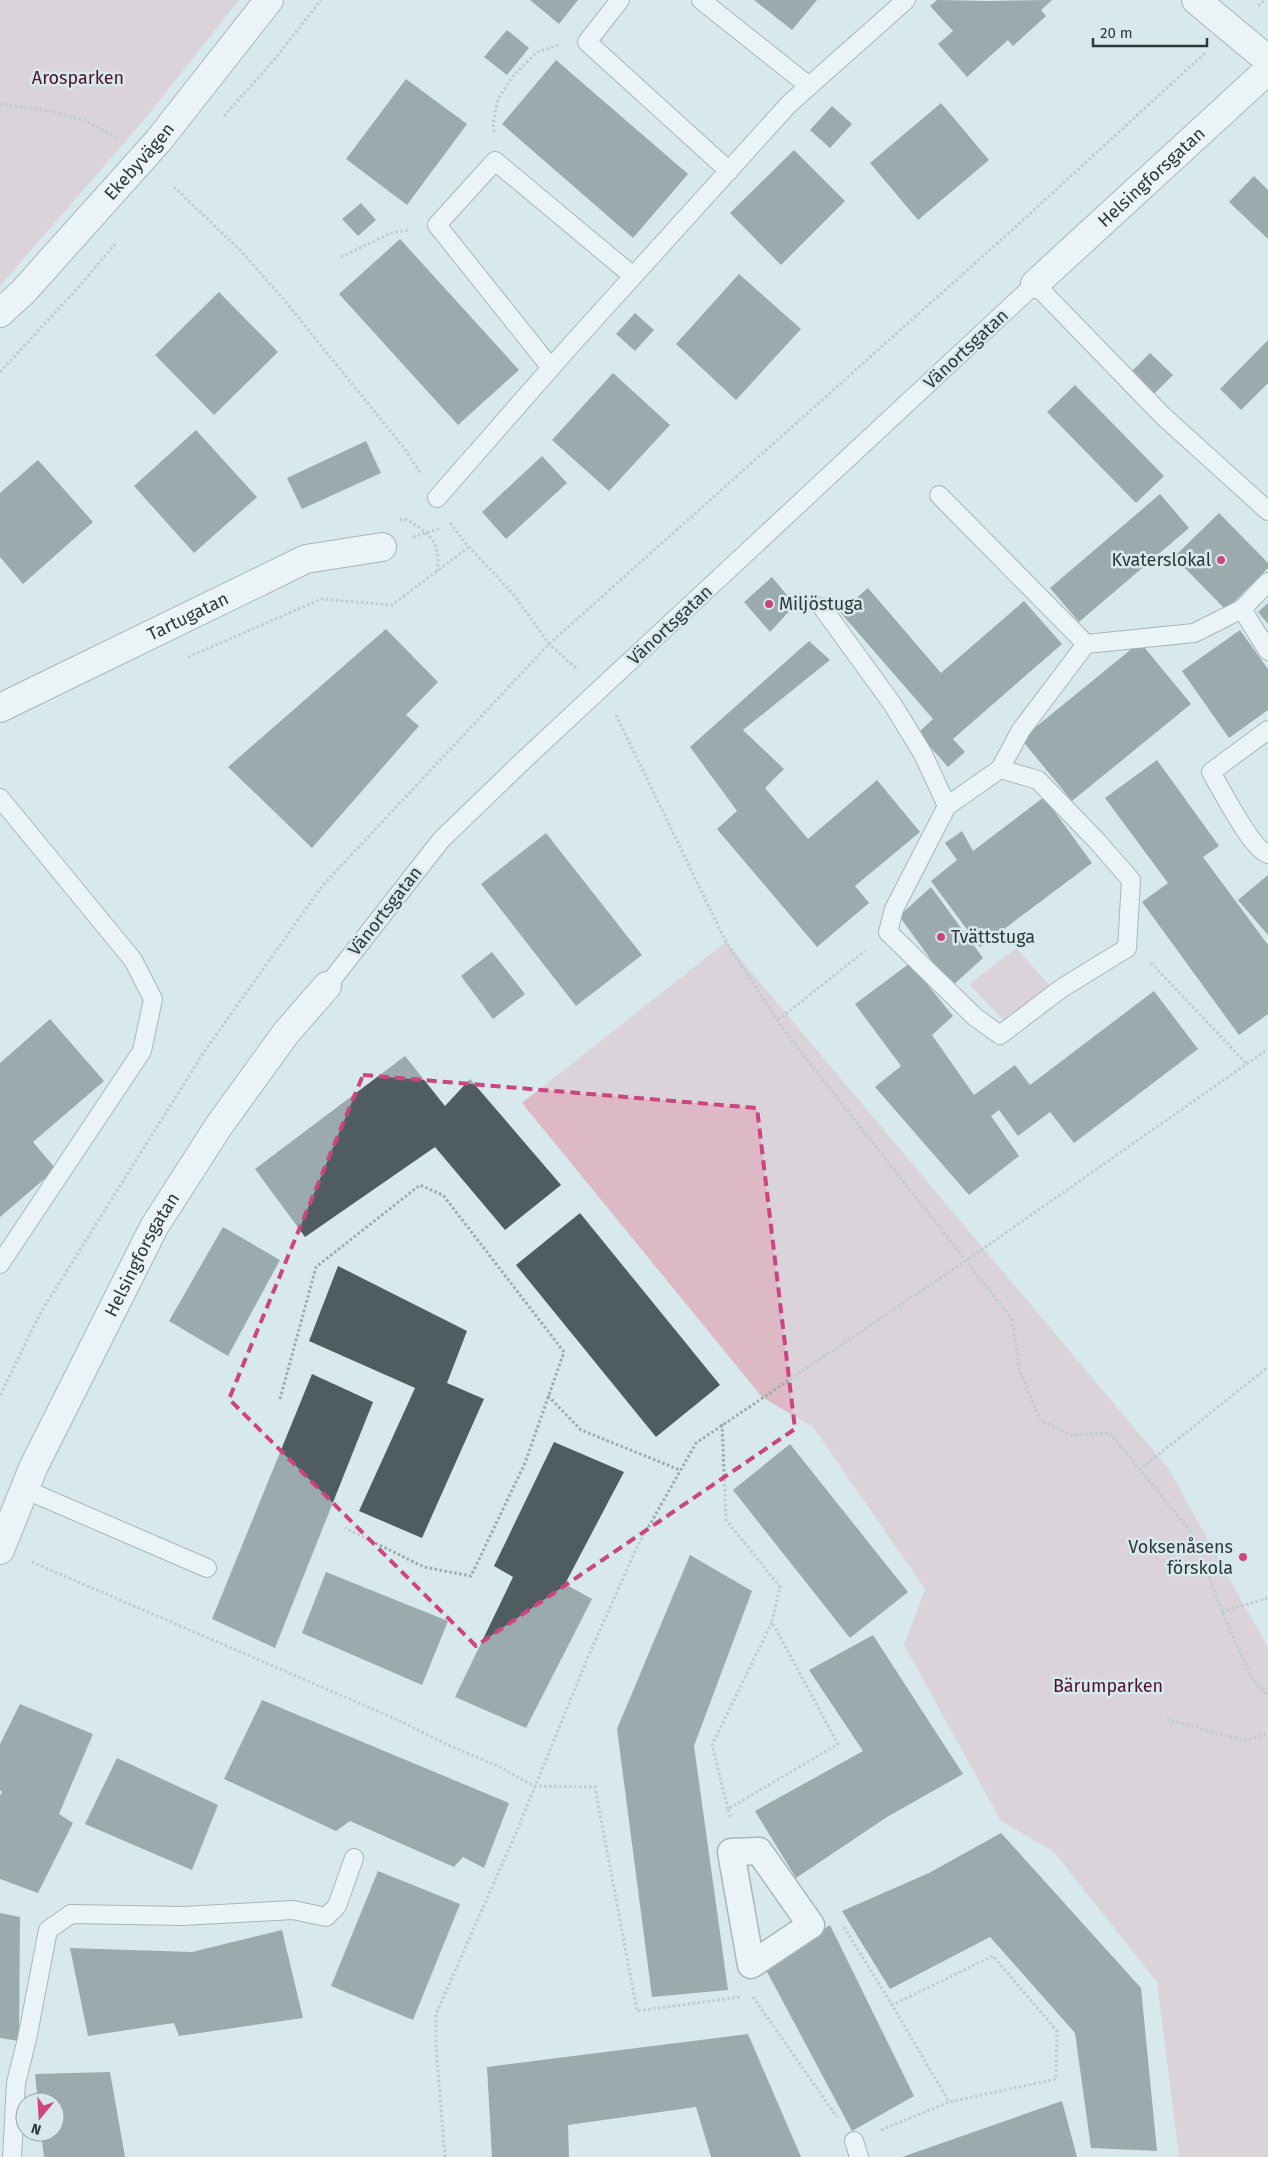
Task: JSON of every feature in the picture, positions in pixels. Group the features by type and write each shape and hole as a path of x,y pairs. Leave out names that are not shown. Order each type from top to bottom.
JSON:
{"street":[{"name":"Ekebyvägen","path":"0,313 23,292 158,140 269,0"},
{"path":"1196,0 1268,60"},
{"name":"Helsingforsgatan","path":"1035,284 1268,70"},
{"name":"Tartugatan","path":"0,708 306,560 382,547"},
{"name":"Helsingforsgatan","path":"0,1550 37,1459 154,1227 218,1127 286,1033 327,986"},
{"path":"759,1851 811,1925 751,1965 731,1852 743,1852 759,1851"}],"lane":[{"path":"620,0 587,42 729,171"},
{"path":"701,0 809,86"},
{"path":"437,498 633,276 789,104 906,0"},
{"path":"551,368 437,225 495,161 633,276"},
{"path":"1035,284 1163,416 1268,511"},
{"name":"Vänortsgatan","path":"327,986 441,840 1035,284"},
{"path":"939,496 1086,644"},
{"path":"1000,769 1038,780 1097,841 1131,880 1127,948 1062,988 1000,1036 975,1017 888,932 894,909 948,806 1000,769 1021,730 1086,644 1194,633 1242,609 1268,582"},
{"path":"822,607 892,705 923,754 948,806"},
{"path":"1242,609 1268,651"},
{"path":"1268,730 1211,772 1250,838 1263,853 1268,854"},
{"path":"0,798 133,960 153,999 142,1051 0,1264"},
{"path":"24,1489 207,1568"},
{"path":"12,2157 16,2083 27,2040 48,1930 71,1914 184,1916 294,1910 326,1917 337,1906 354,1858"}],"path":[{"path":"0,1395 41,1312 194,1069 324,885 548,644 1010,232 1265,0"},
{"path":"495,161 493,123 498,99 513,76 537,52 560,44 587,42"},
{"path":"0,104 50,111 84,120 123,140"},
{"path":"174,187 241,251 285,301 404,448 437,498 451,525 514,595 548,644 600,690 612,708 726,942 778,1020 810,1063 1012,1318 1020,1371 1040,1420 1071,1435 1110,1433 1195,1537 1222,1612 1252,1678 1268,1696"},
{"path":"341,257 391,233 437,225"},
{"path":"382,547 451,525"},
{"path":"187,658 321,599 392,605 470,547"},
{"path":"778,1020 888,932"},
{"path":"1127,948 1154,964 1246,1063"},
{"path":"445,2157 436,2047 436,2014 516,1833 534,1786 636,1549 696,1443 967,1260 1268,1049"},
{"path":"280,1399 316,1267 420,1185 443,1195 564,1352 525,1464 471,1576 424,1567 345,1528"},
{"path":"1139,1470 1268,1367"},
{"path":"548,1396 581,1430 680,1470"},
{"path":"722,1424 726,1520 780,1587 772,1622 712,1745 728,1809 743,1852"},
{"path":"31,1562 398,1720 450,1746 500,1767 534,1786 595,1787 637,2011 752,1996"},
{"path":"1222,1612 1268,1598"},
{"path":"728,1809 838,1744 772,1622"},
{"path":"1167,1719 1245,1740 1268,1734"},
{"path":"840,1922 949,2102"},
{"path":"756,1962 752,1996 856,2149 949,2102 1056,2079 1057,2031 993,1956 892,2005"}],"highlighted area":[{"path":"363,1075 757,1108 795,1429 476,1646 229,1399"}],"green space":[{"name":"Arosparken","path":"0,0 239,0 144,120 0,286"},
{"name":"Bärumparken","path":"726,942 1168,1468 1268,1648 1268,2157 1179,2157 1157,1982 1054,1852 1001,1821 904,1645 925,1589 813,1427 762,1397 522,1103"},
{"path":"1016,948 1052,988 1007,1024 969,984"}],"building":[{"path":"530,0 578,0 559,24"},
{"path":"754,0 817,0 792,30"},
{"path":"937,0 1052,0 1041,10 1046,16 1013,46 1008,40 967,77 938,44 953,31 930,6"},
{"path":"507,30 529,48 507,75 484,57"},
{"path":"556,60 688,174 633,238 502,124"},
{"path":"406,79 467,124 407,205 346,159"},
{"path":"941,103 989,160 918,220 870,163"},
{"path":"832,106 852,124 830,148 810,130"},
{"path":"794,150 845,201 781,265 730,213"},
{"path":"1254,176 1268,190 1268,239 1229,202"},
{"path":"361,203 376,220 358,236 342,219"},
{"path":"400,239 519,370 458,425 339,294"},
{"path":"739,274 801,329 736,400 676,344"},
{"path":"219,292 278,352 214,415 155,355"},
{"path":"635,313 654,330 635,351 616,334"},
{"path":"1268,340 1268,383 1241,410 1220,389"},
{"path":"1150,353 1173,375 1153,395 1130,373"},
{"path":"613,373 670,425 609,491 552,440"},
{"path":"1075,385 1164,476 1136,503 1047,412"},
{"path":"196,430 257,497 194,553 134,486"},
{"path":"366,441 381,473 302,509 287,478"},
{"path":"542,456 567,483 506,539 482,512"},
{"path":"38,460 93,522 23,584 0,557 0,493"},
{"path":"1160,494 1189,528 1079,622 1050,588"},
{"name":"Kvaterslokal","path":"1219,513 1268,563 1268,568 1226,610 1174,557"},
{"name":"Miljöstuga","path":"772,577 795,605 770,632 744,602"},
{"path":"868,588 941,673 1024,601 1062,644 953,739 965,752 948,767 918,733 933,719 840,612"},
{"path":"1268,603 1268,624 1258,612"},
{"path":"386,629 438,682 406,715 419,726 312,848 228,767"},
{"path":"1240,630 1268,669 1268,710 1229,738 1182,671"},
{"path":"809,641 830,660 743,730 784,769 765,788 808,839 877,780 920,832 855,886 869,903 817,947 717,829 737,811 690,747"},
{"path":"1140,642 1191,704 1072,801 1021,739"},
{"path":"1157,760 1219,846 1203,857 1268,945 1268,1014 1239,1035 1142,902 1168,883 1105,798"},
{"path":"1044,797 1092,863 980,947 931,881 957,860 945,843 962,831 973,851"},
{"path":"546,833 642,955 576,1006 481,884"},
{"path":"1268,875 1268,935 1238,900"},
{"name":"Tvättstuga","path":"931,887 983,958 951,987 899,916"},
{"path":"492,952 525,994 493,1019 461,976"},
{"path":"910,963 953,1016 932,1035 974,1095 1015,1065 1030,1085 1154,991 1198,1049 1074,1143 1050,1112 1018,1136 999,1110 991,1116 1019,1156 969,1195 875,1087 901,1066 855,1004"},
{"path":"50,1019 104,1081 33,1142 56,1169 0,1217 0,1063"},
{"path":"405,1056 445,1106 470,1079 561,1185 505,1230 435,1147 305,1237 255,1169"},
{"path":"580,1213 720,1385 656,1437 516,1265"},
{"path":"223,1227 280,1260 228,1356 169,1321"},
{"path":"338,1266 467,1331 447,1383 484,1399 422,1538 359,1511 415,1388 309,1341"},
{"path":"312,1374 373,1402 275,1648 212,1619"},
{"path":"554,1442 624,1472 565,1584 592,1599 526,1728 455,1697 513,1577 494,1566"},
{"path":"790,1444 908,1592 850,1638 733,1490"},
{"path":"690,1555 752,1591 694,1746 728,1990 652,1997 617,1729"},
{"path":"326,1572 448,1621 422,1685 302,1633"},
{"path":"873,1635 963,1774 887,1817 796,1878 755,1811 863,1751 809,1670"},
{"path":"262,1700 509,1803 484,1868 463,1857 454,1867 350,1821 336,1831 224,1779"},
{"path":"20,1704 93,1734 59,1814 73,1823 38,1893 0,1879 0,1796 2,1792 0,1790 0,1744"},
{"path":"117,1758 218,1805 192,1870 85,1824"},
{"path":"1001,1833 1141,1988 1157,2151 1091,2148 1075,2033 990,1937 890,1989 842,1911 929,1873"},
{"path":"378,1871 460,1904 413,2020 331,1986"},
{"path":"0,1913 20,1917 19,2041 0,2038"},
{"path":"830,1925 914,2096 852,2131 765,1968"},
{"path":"282,1930 303,2018 179,2036 174,2023 88,2036 70,1948 192,1952"},
{"path":"748,2034 801,2157 711,2157 696,2107 568,2125 569,2157 492,2157 487,2067"},
{"path":"110,2072 125,2157 44,2157 42,2142 65,2142 65,2092 37,2092 35,2074"},
{"path":"1062,2101 1077,2157 902,2157"}],"place":[{"name":"Kvaterslokal","path":"1221,560"},
{"name":"Miljöstuga","path":"769,604"},
{"name":"Tvättstuga","path":"941,937"},
{"name":"Voksenåsens förskola","path":"1243,1557"}]}
